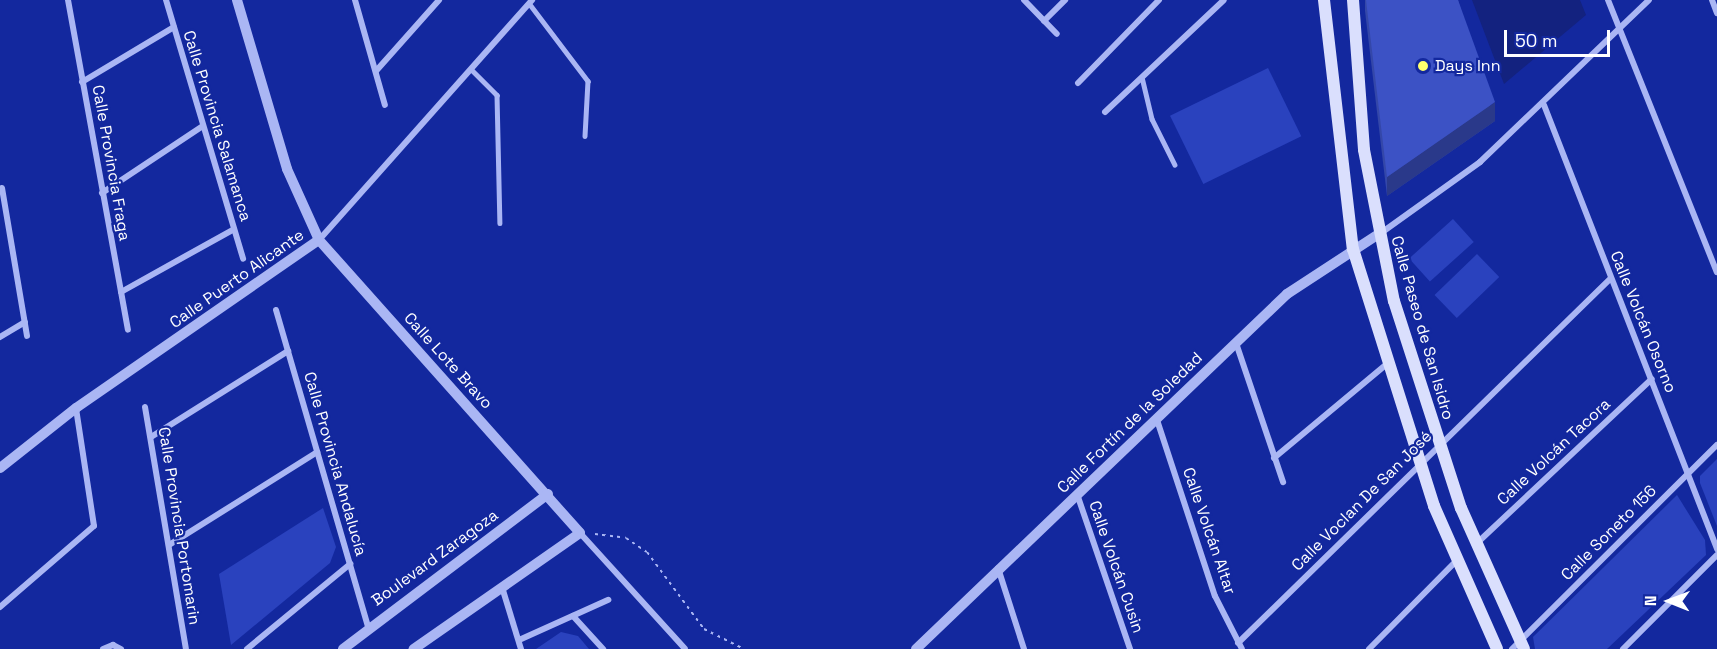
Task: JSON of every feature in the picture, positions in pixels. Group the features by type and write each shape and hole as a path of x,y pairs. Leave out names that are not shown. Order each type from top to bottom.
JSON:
{"main road":[{"path":"1324,0 1353,249 1387,364 1455,562 1497,649"},
{"name":"Calle Paseo de San Isidro","path":"1353,0 1363,139 1377,235 1438,444 1476,545 1519,646"}],"street":[{"name":"Calle Provincia Fraga","path":"68,0 128,330"},
{"name":"Calle Provincia Salamanca","path":"166,0 243,259"},
{"name":"Calle Lote Bravo","path":"237,0 288,169 319,240 548,494 580,534"},
{"path":"355,0 385,105"},
{"path":"376,71 439,0"},
{"path":"1024,0 1057,34"},
{"path":"1044,21 1065,0"},
{"path":"1078,83 1159,0"},
{"path":"1105,112 1224,0"},
{"path":"1608,0 1717,272"},
{"path":"1377,235 1480,162 1544,105 1649,0"},
{"path":"1712,0 1717,13"},
{"name":"Calle Puerto Alicante","path":"0,468 76,408 319,240 531,2"},
{"path":"82,82 174,27"},
{"name":"Calle Volcán Osorno","path":"1544,105 1717,549"},
{"path":"102,193 203,126"},
{"path":"2,189 3,215 27,336"},
{"path":"121,292 234,228"},
{"name":"Calle Fortín de la Soledad","path":"916,649 998,568 1157,420 1287,294 1377,235"},
{"name":"Calle Voclan De San José","path":"1240,646 1438,444 1610,279"},
{"name":"Calle Provincia Andalucía","path":"276,310 368,626"},
{"path":"0,337 25,322"},
{"path":"1236,342 1282,482"},
{"path":"151,437 288,351"},
{"path":"1275,458 1387,364"},
{"name":"Calle Volcán Tacora","path":"1476,545 1652,379"},
{"name":"Calle Provincia Portomarin","path":"145,407 186,649"},
{"path":"0,607 94,526 76,408"},
{"name":"Calle Volcán Altar","path":"1157,420 1215,596 1240,646"},
{"name":"Calle Soneto 156","path":"1519,646 1717,445"},
{"path":"169,545 317,452"},
{"name":"Boulevard Zaragoza","path":"343,649 368,626 548,494"},
{"name":"Calle Volcán Cusin","path":"1077,494 1130,649"},
{"path":"414,649 501,585 580,534 685,649"},
{"path":"1623,649 1717,555"},
{"path":"1369,649 1455,562"},
{"path":"247,649 350,564"},
{"path":"998,568 1024,649"},
{"path":"501,585 521,649"},
{"path":"519,640 608,600"},
{"path":"573,616 603,649"},
{"path":"103,649 113,645 121,649"}],"lane":[{"path":"531,2 588,81 585,136"},
{"path":"471,69 497,95 500,223"},
{"path":"1142,77 1152,119 1175,165"}],"path":[{"path":"580,534 626,538 646,552 704,629 744,649"}],"shaded area":[{"path":"1472,0 1580,0 1586,15 1504,84"},
{"path":"1268,68 1301,136 1203,184 1170,116"},
{"path":"1453,219 1474,242 1430,282 1409,258"},
{"path":"1477,254 1499,277 1457,318 1435,295"},
{"path":"1717,459 1717,526 1700,483 1700,476"},
{"path":"1677,495 1705,540 1706,555 1607,649 1535,649 1533,637"},
{"path":"323,508 336,547 330,563 231,645 219,574"},
{"path":"561,632 578,636 589,649 536,649"}],"building":[{"name":"Days Inn","path":"1366,0 1458,0 1495,102 1387,177"}],"place":[{"name":"Days Inn","path":"1423,66"}]}
